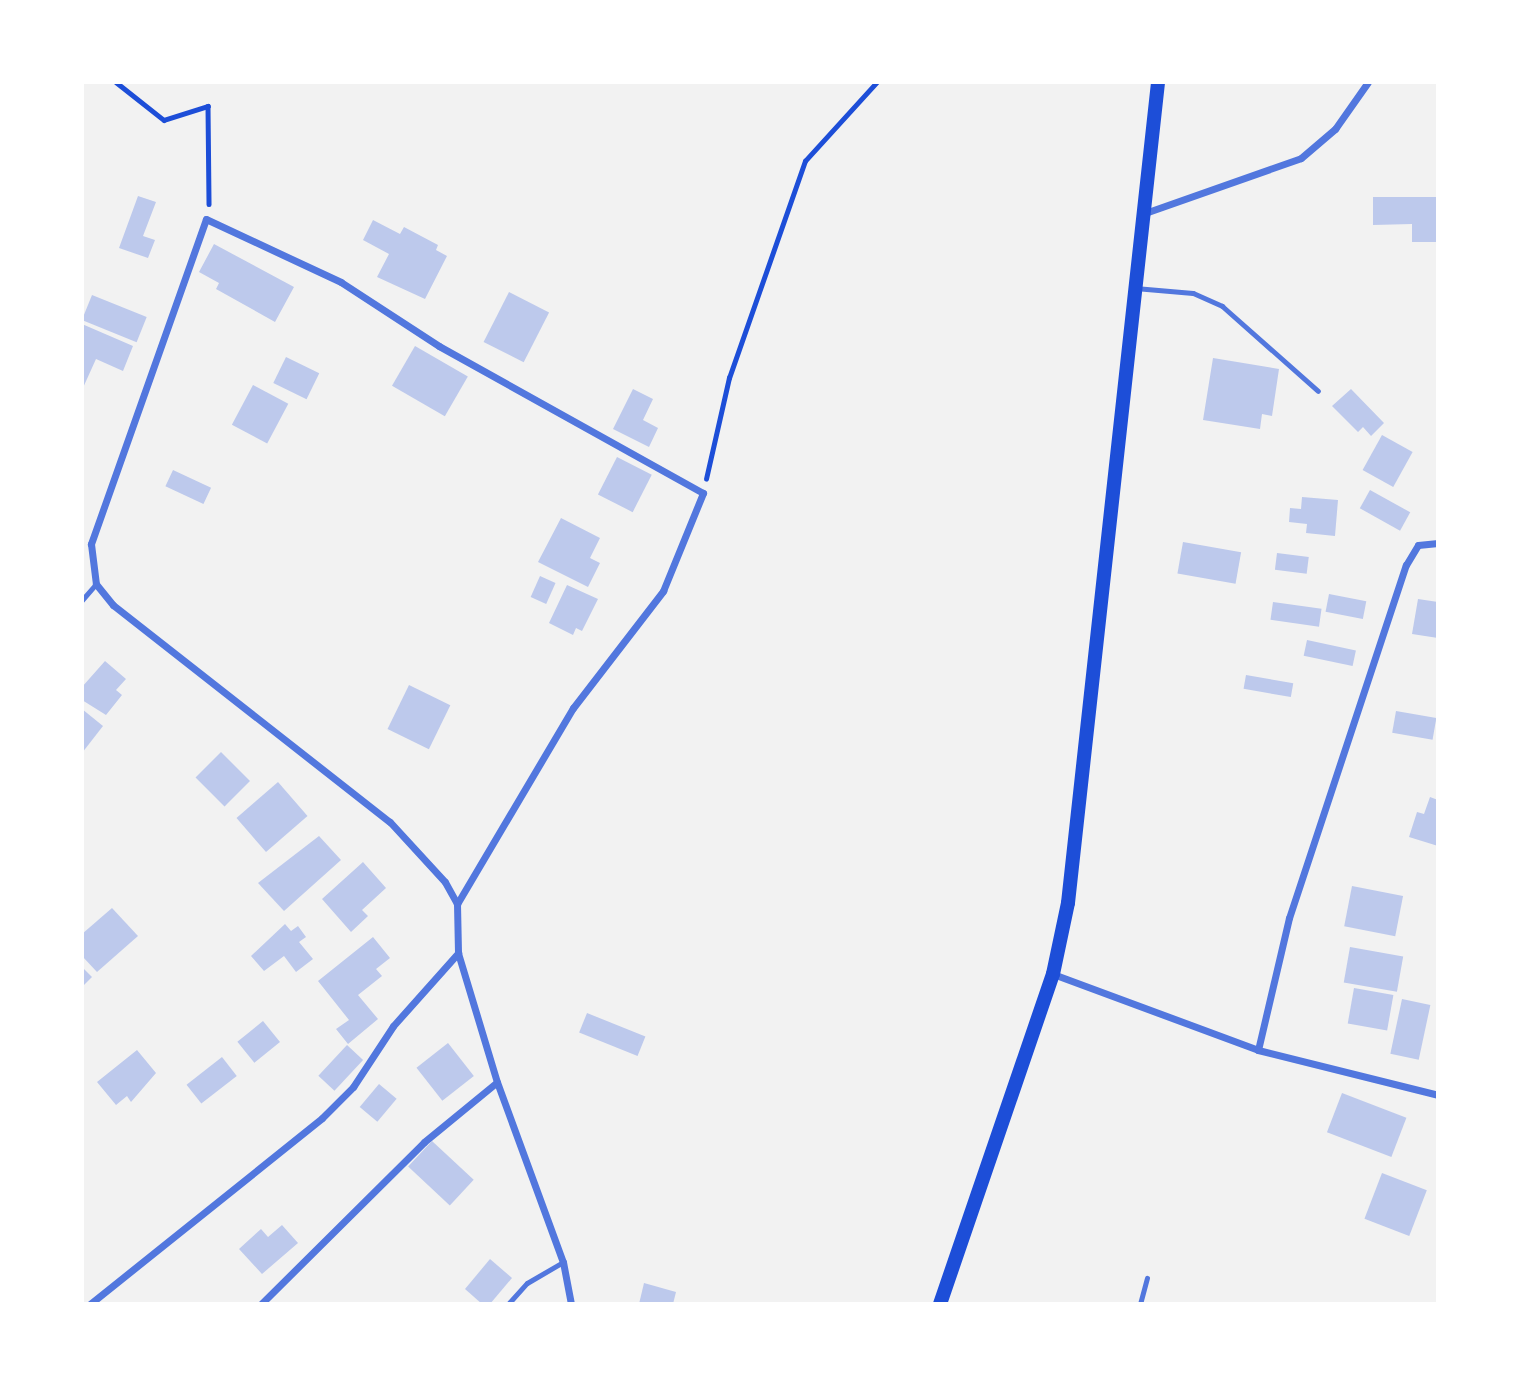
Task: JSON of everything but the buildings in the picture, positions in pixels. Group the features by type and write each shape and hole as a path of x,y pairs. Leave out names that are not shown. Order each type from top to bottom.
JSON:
{"main road":[{"path":"940,1304 1053,974 1074,858 1158,82"}],"street":[{"path":"1144,214 1301,158 1335,129 1368,82"},
{"path":"457,904 426,857 390,822 113,605 96,584 91,544 206,219 341,282 439,346 703,493 663,591 573,708 457,904 458,953 497,1082 563,1262 571,1304"},
{"path":"1258,1050 1289,918 1406,565 1418,545 1438,543"},
{"path":"90,1304 322,1118 353,1087 393,1026 458,953"},
{"path":"1053,974 1258,1050 1438,1095"},
{"path":"261,1304 424,1142 497,1082"}],"lane":[{"path":"1135,288 1193,293 1222,306 1318,391"},
{"path":"82,600 96,584"},
{"path":"508,1304 527,1283 563,1262"},
{"path":"1140,1304 1147,1278"}],"path":[{"path":"116,82 164,120 208,106 211,195 206,219"},
{"path":"703,493 729,378 805,161 877,82"}]}
